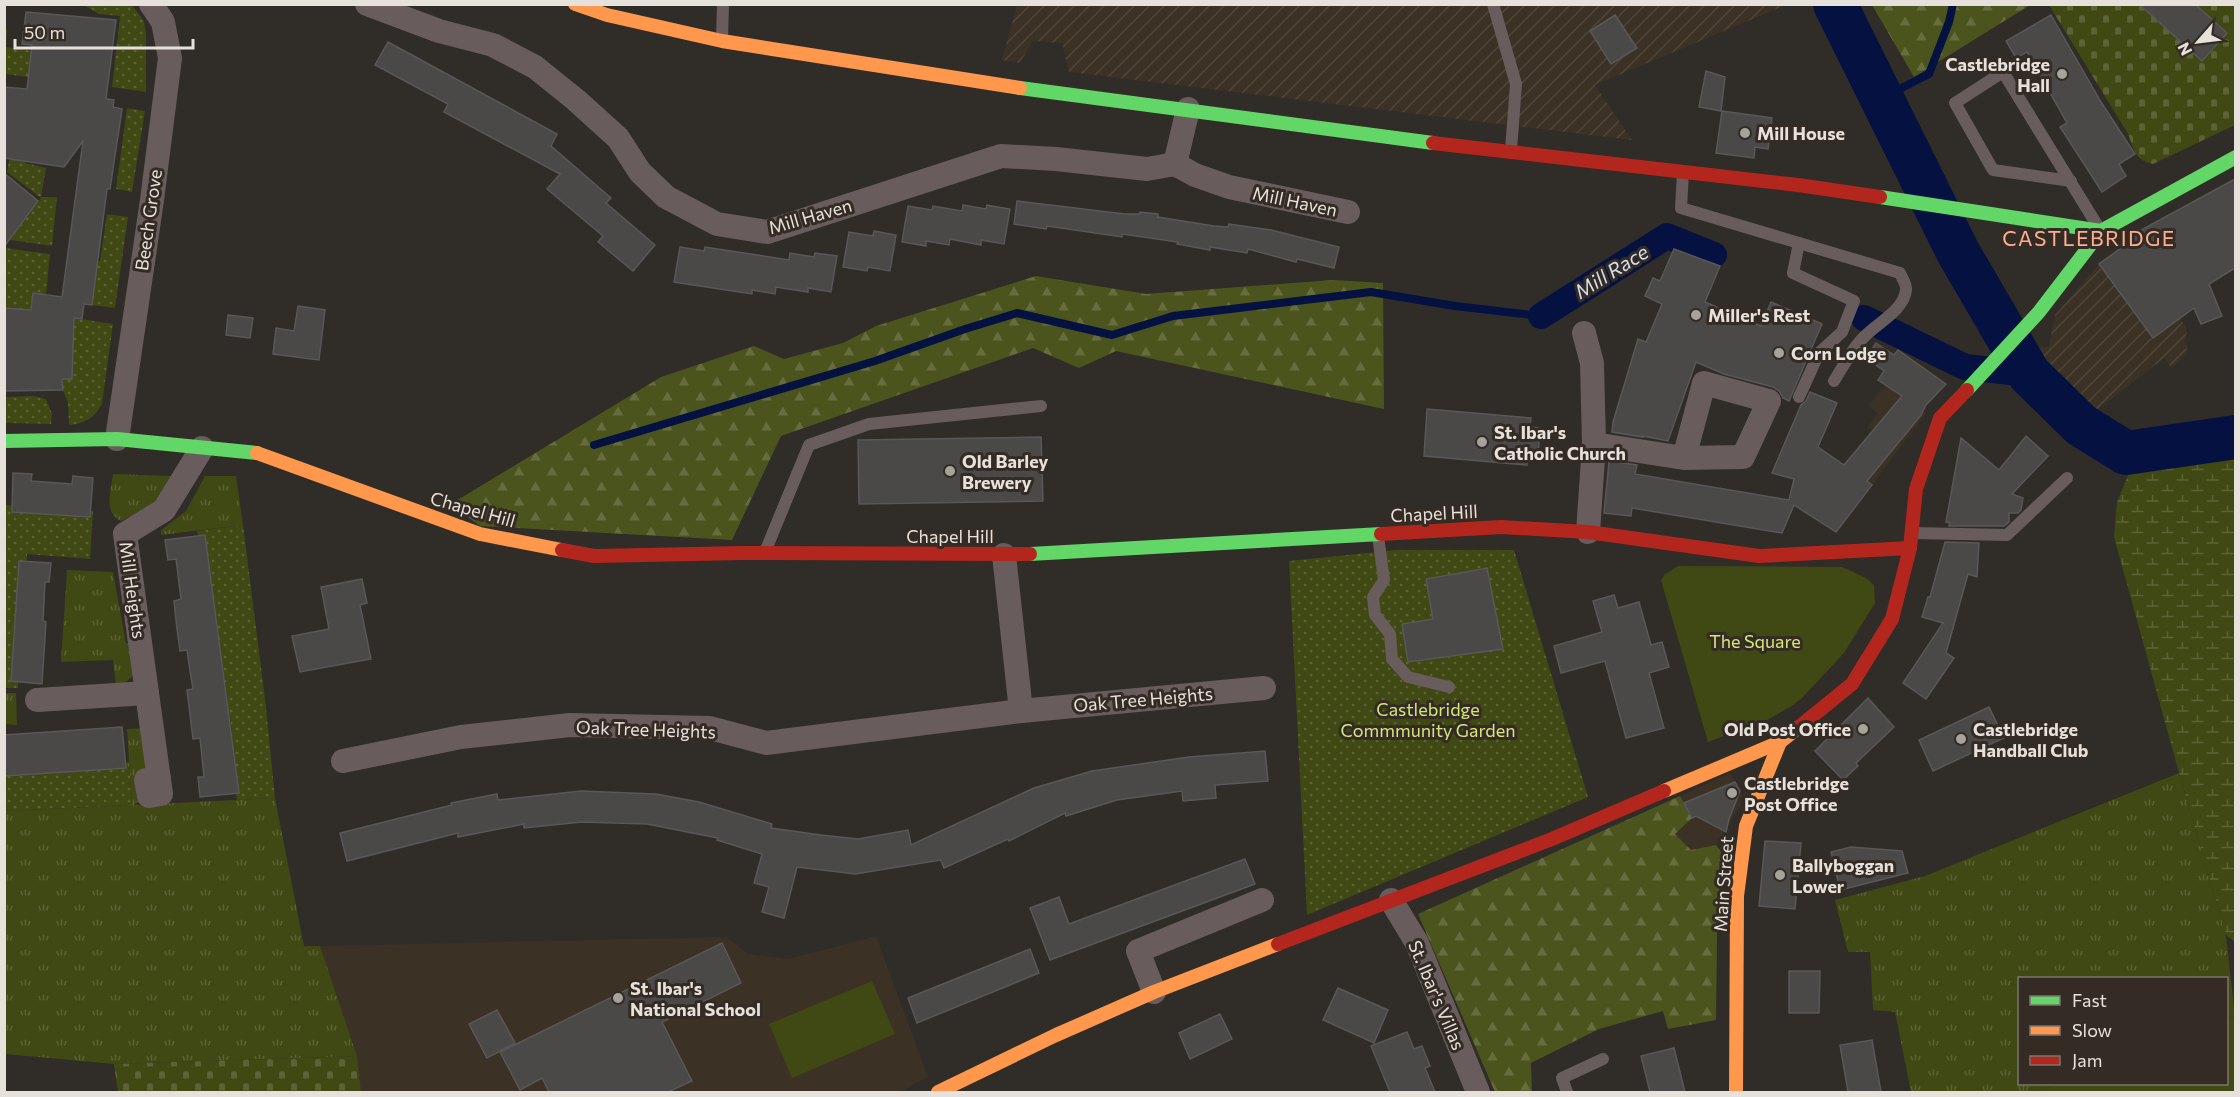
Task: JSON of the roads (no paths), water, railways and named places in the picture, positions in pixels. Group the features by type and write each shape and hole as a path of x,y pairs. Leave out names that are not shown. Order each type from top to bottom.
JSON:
{"street":[{"name":"Beech Grove","path":"117,439 170,58 163,22 151,4"},
{"name":"Mill Haven","path":"367,4 439,31 493,45 535,67 618,138 640,172 666,197 717,224 767,232 1001,156 1056,159 1148,169 1175,164 1195,175 1229,187 1348,212"},
{"path":"575,4 608,15 722,41 1036,91 1342,132 1683,171 1905,200 2101,231 2235,157"},
{"path":"1175,164 1188,110"},
{"name":"Main Street","path":"1736,1092 1737,896 1746,826 1780,742 1852,684 1892,620 1910,548 1916,489 1940,418 2039,312 2101,231"},
{"path":"1584,333 1592,363 1594,444 1588,532"},
{"name":"Chapel Hill","path":"4,441 117,439 252,451 480,534 594,556 764,553 1004,555 1501,527 1588,532 1759,556 1910,548"},
{"path":"1594,444 1684,458"},
{"name":"Mill Heights","path":"159,778 125,534 164,510 202,448"},
{"path":"1004,555 1021,711"},
{"name":"Oak Tree Heights","path":"343,761 461,737 570,725 710,728 766,743 1021,711 1264,688"},
{"path":"37,700 147,693"},
{"path":"938,1092 1056,1035 1154,992 1562,835 1780,742"},
{"path":"1154,992 1138,951 1262,900"},
{"name":"St. Ibar's Villas","path":"1391,900 1417,943 1478,1092"}],"lane":[{"path":"722,41 723,4"},
{"path":"1493,4 1516,84 1511,151"},
{"path":"2071,181 1993,170 1955,103 2003,72 2071,181 2101,231"},
{"path":"1683,171 1681,208 1900,273 1907,288 1903,300 1882,323 1867,334 1834,381"},
{"path":"1798,397 1819,353 1842,332 1854,301 1793,273 1799,243"},
{"path":"764,553 809,445 868,424 1041,406"},
{"path":"1912,533 2007,535 2067,478"},
{"path":"1377,534 1384,580 1373,597 1375,615 1390,634 1392,659 1408,677 1449,687"},
{"path":"1567,1092 1562,1078 1603,1059"}],"waterway":[{"path":"1835,4 1958,252 2029,374 2081,425 2126,453 2236,437"},
{"path":"1880,99 1929,74 1949,22 1953,4"},
{"name":"Mill Race","path":"1541,316 1667,236 1714,255"},
{"path":"594,445 875,361 1017,313 1112,335 1173,316 1371,292 1455,306 1541,316"},
{"path":"1864,318 1965,367 2029,374"}],"place":[{"name":"Castlebridge Hall","path":"2062,74"},
{"name":"Mill House","path":"1745,133"},
{"name":"Miller's Rest","path":"1696,315"},
{"name":"Corn Lodge","path":"1779,353"},
{"name":"St. Ibar's Catholic Church","path":"1482,442"},
{"name":"Old Barley Brewery","path":"950,471"},
{"name":"Old Post Office","path":"1863,729"},
{"name":"Castlebridge Handball Club","path":"1961,739"},
{"name":"Castlebridge Post Office","path":"1732,793"},
{"name":"Ballyboggan Lower","path":"1780,875"},
{"name":"St. Ibar's National School","path":"618,998"}],"district":[{"name":"CASTLEBRIDGE","path":"2089,237"}],"park label":[{"name":"The Square","path":"1755,641"},
{"name":"Castlebridge Commmunity Garden","path":"1428,719"}]}
